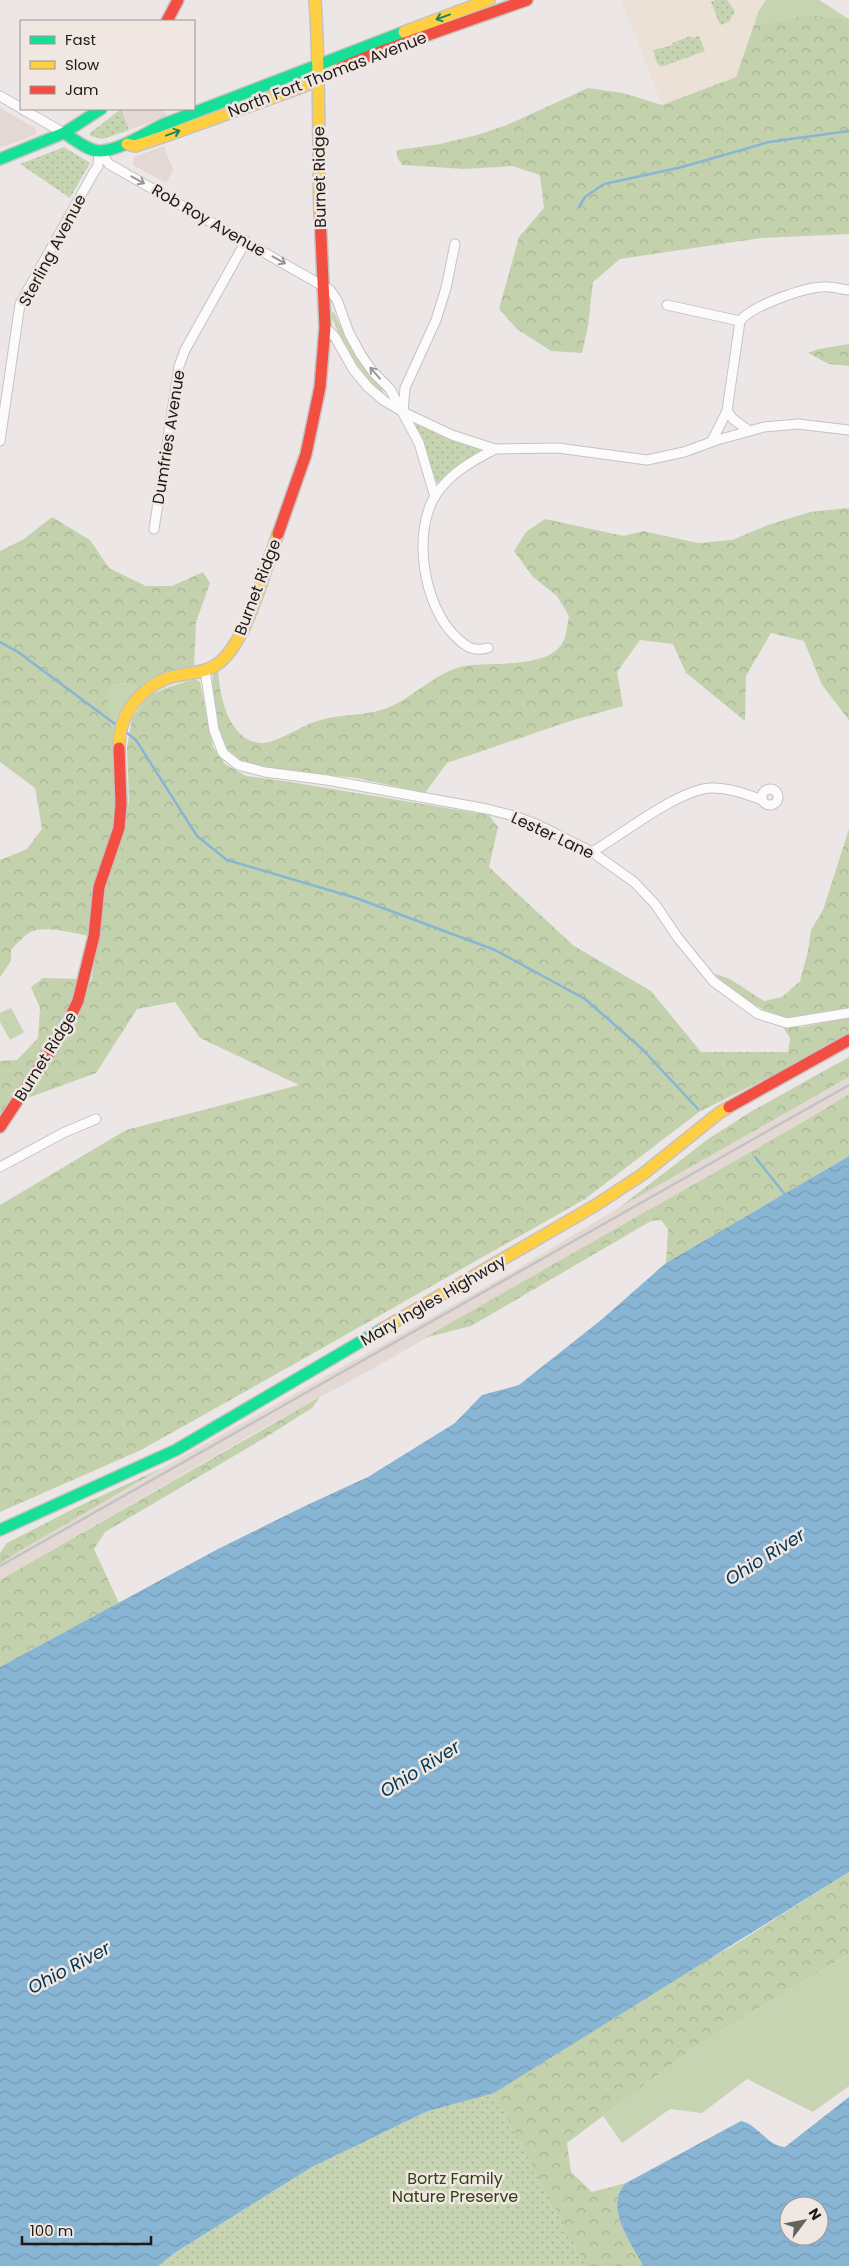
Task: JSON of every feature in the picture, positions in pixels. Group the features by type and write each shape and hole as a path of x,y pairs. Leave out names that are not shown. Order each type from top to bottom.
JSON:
{"street":[{"path":"168,20 178,0"},
{"name":"Burnet Ridge","path":"0,1127 64,1030 78,1001 94,936 99,887 119,828 121,804 119,739 125,717 136,697 146,690 166,679 205,670 220,662 233,646 244,628 306,454 317,404 325,327 322,284 318,63 314,0"},
{"name":"North Fort Thomas Avenue","path":"99,151 127,144 134,138 162,125 290,76 318,63 489,0"},
{"name":"North Fort Thomas Avenue","path":"127,144 135,146 172,134 302,86 371,55 527,0"},
{"path":"0,96 20,108"},
{"path":"24,110 89,148 99,151"},
{"path":"0,159 64,133 99,110"},
{"name":"Rob Roy Avenue","path":"99,151 109,164 322,284"},
{"name":"Sterling Avenue","path":"0,441 20,304 98,166 99,151"},
{"name":"Dumfries Avenue","path":"154,529 179,366 185,350 246,241"},
{"path":"403,412 405,388 436,320 446,288 455,244"},
{"path":"322,284 336,298 349,333 361,355 373,372 390,389 403,412 424,453 435,497"},
{"path":"712,441 727,411 740,321 747,313 812,288 829,287 849,290"},
{"path":"667,305 740,321"},
{"path":"325,327 335,337 342,352 368,387 403,412 452,435 495,449 558,448 647,460 684,452 748,430 798,424 849,430"},
{"path":"727,411 733,419 748,430"},
{"path":"488,648 480,650 470,649 447,627 432,600 423,549 428,518 435,497 458,471 477,457 495,449"},
{"name":"Lester Lane","path":"205,670 214,730 223,753 238,765 265,772 327,780 505,813 536,824 592,852 642,889 713,981 758,1014 787,1022 849,1013"},
{"path":"592,852 671,802 694,791 719,789 762,800"},
{"name":"Mary Ingles Highway","path":"0,1530 90,1491 176,1450 596,1205 643,1174 719,1113 849,1040"},
{"path":"0,1167 63,1133 96,1119"}],"shaded area":[{"path":"621,0 766,0 758,12 736,77 662,105"},
{"path":"0,108 35,128 37,134 0,148"},
{"path":"121,110 164,110 167,116 129,130"},
{"path":"164,146 173,170 166,183 133,165 134,157"},
{"path":"849,1077 849,1094 803,1122 0,1580 0,1564 13,1555 162,1468 512,1272 620,1207"}],"green space":[{"path":"727,0 735,11 729,22 720,25 711,2"},
{"path":"766,0 819,0 849,19 808,15 754,25 758,12"},
{"path":"808,15 849,19 849,234 761,238 620,259 593,282 588,326 582,353 551,351 517,329 499,309 519,237 544,208 540,175 512,166 464,169 402,165 397,157 397,150 440,144 507,125 588,88 623,93 662,105 736,77 754,25"},
{"path":"691,36 692,38 699,36 705,51 661,67 657,63 653,50 673,45 672,43"},
{"path":"120,110 121,110 129,130 103,139 90,136 90,133"},
{"path":"64,147 90,163 70,198 20,164"},
{"path":"334,312 358,360 382,388 383,392 379,393 364,375 352,356 331,316 331,313"},
{"path":"849,344 849,366 829,364 808,353 819,349"},
{"path":"417,422 478,447 480,451 465,460 438,483 415,425"},
{"path":"849,509 849,720 822,685 804,641 771,633 746,676 745,721 686,673 673,644 640,640 617,672 623,706 567,722 447,763 425,793 357,778 265,769 245,763 230,752 221,740 211,699 213,673 218,668 223,703 233,725 240,734 250,740 267,743 317,721 385,709 402,701 435,679 460,667 530,661 555,651 563,642 569,616 557,596 533,577 514,551 526,532 545,519 624,536 643,531 698,543 732,540 768,525 810,512"},
{"path":"52,517 90,540 109,568 146,586 172,586 203,572 210,583 196,622 194,668 154,678 140,689 125,683 111,686 107,698 116,746 117,822 89,936 56,930 42,929 32,931 22,938 11,950 11,961 0,977 0,860 27,849 42,829 35,788 0,762 0,551 24,539"},
{"path":"195,679 200,682 213,747 225,764 246,776 489,815 498,827 489,867 574,946 651,991 701,1052 788,1052 790,1038 783,1027 802,1027 849,1017 849,1033 801,1061 699,1112 585,1199 296,1363 141,1450 0,1512 0,1205 126,1130 299,1085 200,1038 175,1002 137,1009 96,1073 22,1100 75,1024 92,978 106,879 121,843 129,801 127,747 132,718 148,696"},
{"path":"125,683 140,689 116,746 106,699 111,686"},
{"path":"849,829 849,1009 814,1016 780,1017 737,994 715,974 730,979 764,1001 782,997 800,981 811,930 823,910"},
{"path":"43,978 81,979 65,1019 0,1121 0,1061 17,1060 38,1038 40,1008 31,987"},
{"path":"11,1008 24,1032 10,1040 0,1022 0,1013"},
{"path":"849,1057 849,1077 620,1207 708,1139 752,1111"},
{"path":"849,1094 849,1156 666,1263 668,1229 661,1220 651,1221 471,1326 424,1338 803,1122"},
{"path":"320,1397 312,1408 266,1437 105,1532 94,1549 119,1603 0,1667 0,1580"},
{"path":"162,1468 0,1564 0,1553 7,1543 75,1508"},
{"path":"849,1872 849,1954 699,2044 567,2143 571,2172 592,2192 626,2183 620,2192 617,2203 618,2213 626,2236 643,2266 158,2266 428,2111 731,1947"},
{"path":"849,1954 849,2086 813,2112 747,2079 702,2113 670,2109 622,2143 603,2116 699,2044"},
{"name":"Bortz Family Nature Preserve","path":"494,2093 586,2266 158,2266 176,2252 312,2167 428,2111"}],"water":[{"name":"Ohio River","path":"849,1156 849,1872 494,2093 428,2111 312,2167 176,2252 158,2266 0,2266 0,1667 218,1549 368,1477 455,1423 482,1395 519,1385 601,1320 666,1263"},
{"path":"849,2097 849,2266 643,2266 626,2236 618,2213 617,2203 620,2192 626,2183 741,2121 747,2123 779,2146 785,2147"}],"waterway":[{"path":"579,207 585,197 604,184 682,167 769,142 849,131"},
{"path":"0,642 18,652 115,724"},
{"path":"127,733 136,740 197,836 227,860 356,898 495,950 585,999 641,1048 698,1109"},
{"path":"755,1157 787,1197"}],"railway":[{"path":"0,1566 849,1085"}],"traffic: fast":[{"path":"64,133 86,147 95,150 116,148 162,125 404,32"},
{"path":"0,159 64,133 99,110"},
{"path":"0,1530 176,1450 384,1328"}],"traffic: slow":[{"path":"315,0 320,214"},
{"path":"404,32 489,0"},
{"path":"127,144 135,146 171,134 302,87 340,68"},
{"path":"119,748 122,726 126,716 131,706 146,690 165,679 208,669 220,662 230,651 239,637 255,602 278,534"},
{"path":"384,1328 596,1205 643,1174 729,1107"}],"traffic: jam":[{"path":"168,20 178,0"},
{"path":"340,68 371,55 527,0"},
{"path":"278,534 306,454 320,387 325,327 320,214"},
{"path":"0,1127 64,1030 78,1001 94,936 99,887 119,828 121,804 119,748"},
{"path":"729,1107 849,1040"}]}
